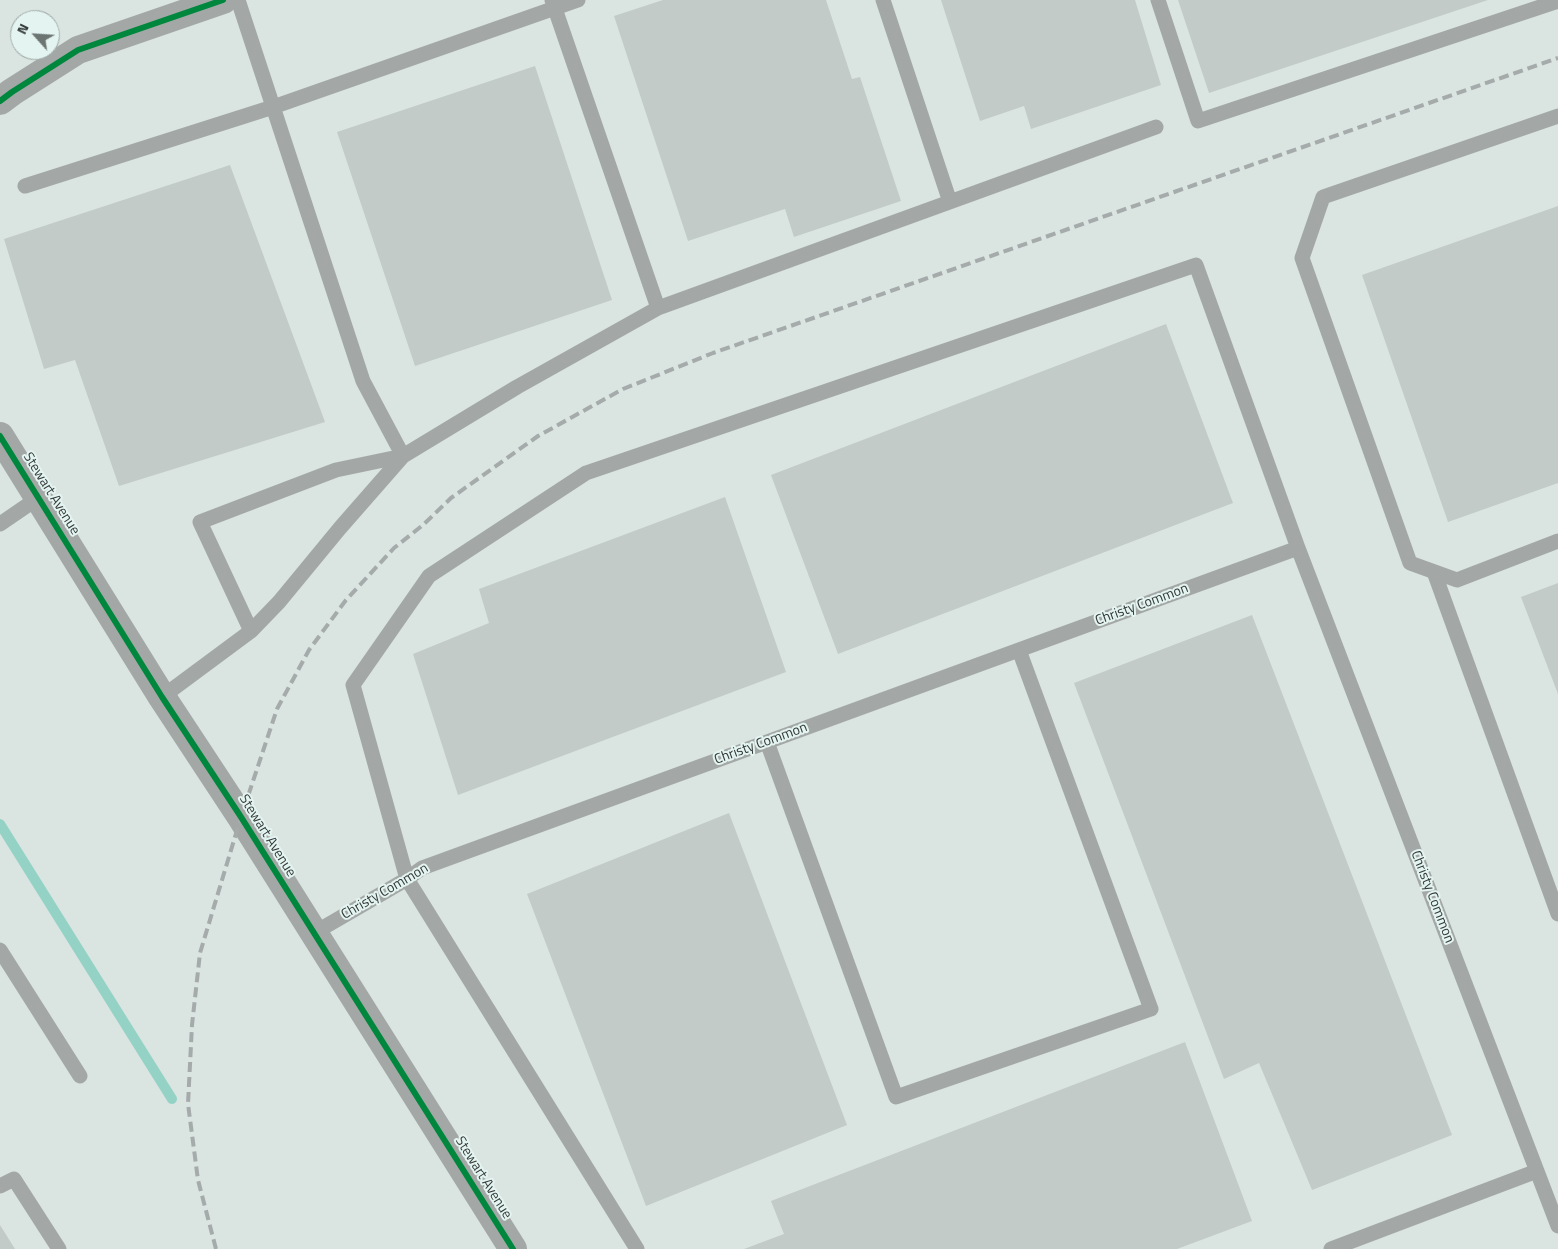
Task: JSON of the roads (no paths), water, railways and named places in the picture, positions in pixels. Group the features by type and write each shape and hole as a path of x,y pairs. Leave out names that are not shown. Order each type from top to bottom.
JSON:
{"street":[{"path":"0,101 78,50 223,0"},
{"name":"Stewart Avenue","path":"0,436 162,697 241,817 513,1249"}],"lane":[{"path":"238,0 363,381 403,456"},
{"path":"25,186 273,107 554,4 578,0"},
{"path":"884,0 950,202"},
{"path":"1158,0 1198,121 1523,6 1558,1"},
{"path":"554,4 658,308"},
{"path":"1558,116 1323,197 1302,258 1410,563 1457,580 1558,541"},
{"path":"162,697 251,631 279,602 403,456 517,386 658,308 1156,127"},
{"path":"637,1249 407,879 353,685 429,576 586,473 1196,265 1298,548"},
{"path":"251,631 200,522 336,470 403,456"},
{"path":"0,524 38,498"},
{"name":"Christy Common","path":"314,933 407,879 422,868 1298,548 1558,1226"},
{"path":"1434,572 1558,914"},
{"path":"767,742 896,1097 1151,1009 1019,650"},
{"path":"0,950 80,1076"},
{"path":"1331,1249 1537,1171"},
{"path":"0,1186 14,1179 59,1249"}],"waterway":[{"path":"0,824 172,1099"}],"railway":[{"path":"216,1249 198,1180 188,1104 192,1025 200,953 241,817 277,709 309,650 346,600 394,548 423,525 451,498 538,436 623,389 713,353 1558,58"}]}
